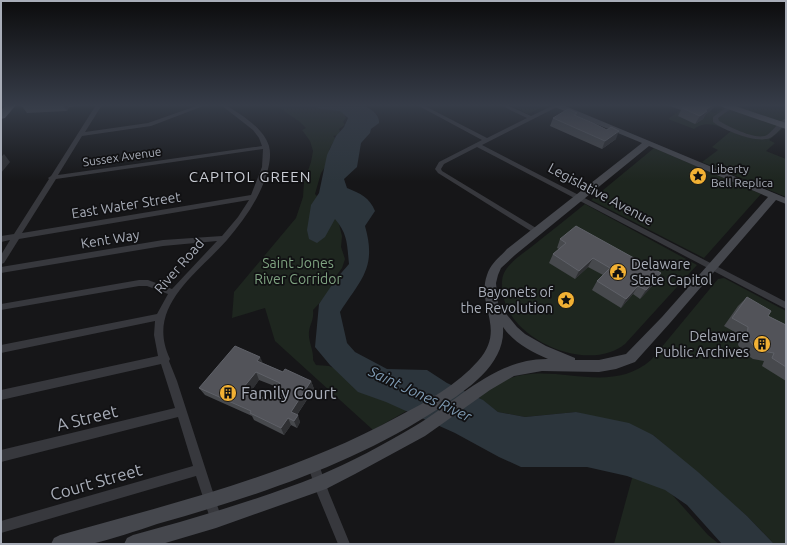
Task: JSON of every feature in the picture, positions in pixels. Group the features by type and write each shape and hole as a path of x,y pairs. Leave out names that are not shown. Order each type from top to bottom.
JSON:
{"street":[{"path":"1,260 82,130"},
{"path":"79,135 111,130"},
{"path":"255,130 266,147"},
{"path":"468,130 486,140"},
{"path":"506,130 441,164 438,169 440,172 537,231"},
{"path":"618,130 786,201"},
{"path":"737,130 754,137 765,138 775,130"},
{"path":"133,544 216,520 320,483 357,465 415,424 437,402 473,375 489,357 497,339 497,324 490,289 492,277 496,267 511,252 648,143"},
{"name":"Legislative Avenue","path":"478,144 786,306"},
{"name":"Sussex Avenue","path":"51,178 266,147"},
{"name":"River Road","path":"216,520 212,500 200,469 164,359 158,335 159,317 164,306 173,293 224,238 255,197 266,166 266,147"},
{"path":"60,544 283,478 314,466 356,446 415,424 476,393 511,371 525,367 542,365 599,366 616,363 630,358 666,320 774,196"},
{"name":"East Water Street","path":"1,239 255,197"},
{"name":"Kent Way","path":"1,270 163,243 224,238"},
{"path":"1,307 139,283 148,283 173,293"},
{"path":"494,306 515,333 526,342 576,365"},
{"path":"1,349 159,317"},
{"path":"1,396 164,359"},
{"name":"A Street","path":"1,456 181,411"},
{"path":"314,466 344,544"},
{"name":"Court Street","path":"1,527 200,469"}],"green space":[{"name":"Saint Jones River Corridor","path":"302,130 340,131 338,135 333,136 338,140 334,141 329,150 333,156 321,173 315,194 338,220 342,236 341,247 345,259 342,268 334,279 329,293 313,310 309,336 313,360 316,365 329,366 388,389 410,409 373,430 275,341 265,308 232,318 234,292 296,218 303,197 304,182 313,151 310,141"},
{"path":"729,130 781,130 769,140 775,143 766,151 786,159 786,197 702,162 718,150 712,147 731,131"},
{"path":"654,148 761,194 704,258 591,200"},
{"path":"585,204 697,265 625,344 610,352 592,355 572,353 553,348 535,338 520,325 508,311 502,286 502,278 504,273 514,261"},
{"path":"724,278 786,311 786,544 774,544 747,516 653,435 576,412 525,417 498,412 479,398 496,385 515,377 534,374 554,374 595,377 614,376 633,371 651,360 718,279"},
{"path":"634,471 668,490 708,535 719,544 614,544"}],"water":[{"name":"Saint Jones River","path":"341,130 371,130 361,143 357,167 344,179 347,188 364,196 373,206 375,211 365,226 369,253 365,272 340,312 347,343 355,352 387,369 427,370 447,383 483,400 498,412 525,417 576,412 629,423 653,435 698,472 747,516 774,544 722,544 687,505 665,490 627,476 587,467 521,467 455,433 386,402 358,392 330,365 315,347 319,304 336,279 349,264 345,235 335,219 325,237 317,243 309,239 307,230 311,205 319,193 327,155 336,136"}],"building":[{"path":"581,130 619,131 605,141"},
{"name":"Delaware State Capitol","path":"576,226 661,273 646,290 638,286 626,299 597,281 610,268 593,258 579,271 553,254 566,243 560,239"},
{"path":"747,297 771,311 768,316 786,325 786,367 772,358 774,353 762,351 753,345 747,337 748,327 732,318"},
{"name":"Family Court","path":"235,346 260,357 257,361 283,372 285,369 311,381 291,412 298,415 294,421 288,418 281,428 250,413 251,411 199,388","holes":["256,372 280,383 268,400 243,388"]}],"place":[{"name":"Liberty Bell Replica","path":"698,176"},
{"name":"Delaware State Capitol","path":"618,272"},
{"name":"Bayonets of the Revolution","path":"566,300"},
{"name":"Delaware Public Archives","path":"762,344"},
{"name":"Family Court","path":"228,393"}],"district":[{"name":"CAPITOL GREEN","path":"250,177"}]}
